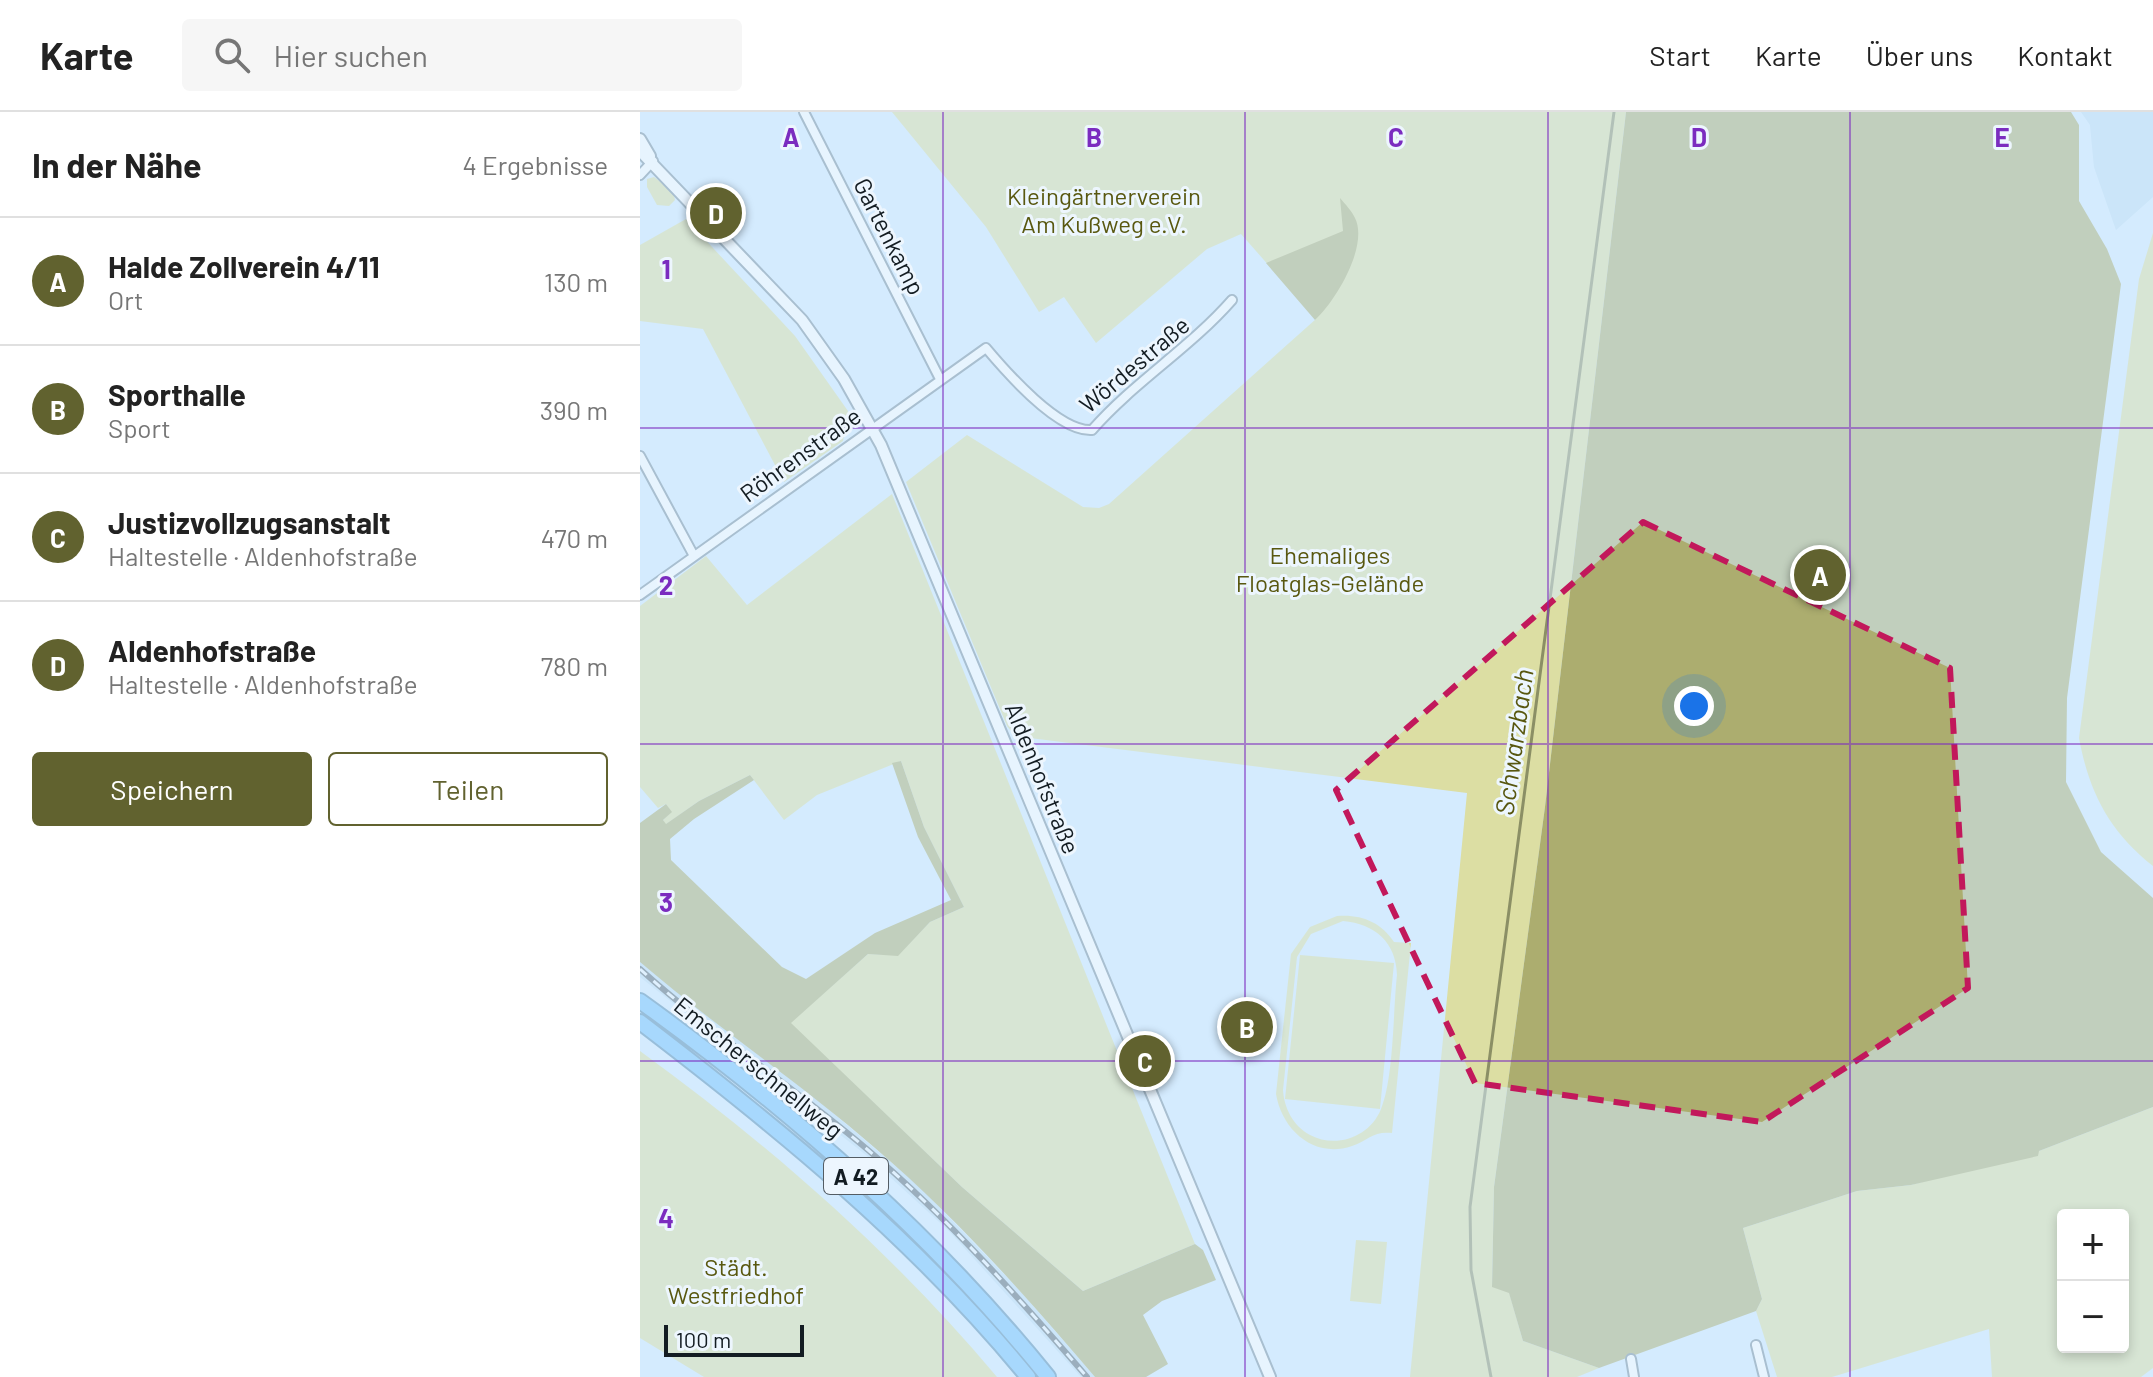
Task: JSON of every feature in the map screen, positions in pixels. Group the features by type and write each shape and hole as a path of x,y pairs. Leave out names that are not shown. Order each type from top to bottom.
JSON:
{"highway":[{"name":"Emscherschnellweg","path":"640,1001 797,1121 963,1280 1048,1377"},
{"name":"Emscherschnellweg","path":"640,1022 770,1122 885,1223 952,1291 1028,1377"}],"street":[{"name":"Gartenkamp","path":"804,112 940,379"},
{"name":"Aldenhofstraße","path":"640,139 653,161"},
{"name":"Aldenhofstraße","path":"640,151 653,161 802,320 844,379 872,427 898,479 1270,1377"},
{"path":"640,175 653,161"},
{"name":"Wördestraße","path":"986,348 1038,400 1078,431 1092,430 1110,410 1207,329 1232,300"},
{"name":"Röhrenstraße","path":"640,595 986,348"},
{"path":"640,456 694,556"},
{"path":"1756,1345 1764,1377"},
{"path":"1631,1359 1634,1377"}],"highlighted area":[{"path":"1643,522 1950,668 1968,988 1762,1122 1475,1083 1336,790"}],"shaded area":[{"path":"2081,112 2153,112 2153,197 2116,230 2094,167 2090,125"},
{"path":"640,962 807,1091 920,1187 1020,1291 1095,1377 1081,1377 949,1231 866,1155 640,977"}],"green space":[{"name":"Ehemaliges Floatglas-Gelände","path":"892,112 1626,112 1545,807 1494,1187 1492,1286 1509,1292 1523,1341 1599,1368 1577,1377 1410,1377 1467,793 1015,736 1007,726 906,482 967,435 1083,507 1099,508 1109,504 1316,319 1241,234 1207,249 1096,343 1064,297 1039,312 986,227"},
{"path":"1626,112 2071,112 2079,125 2079,201 2107,249 2121,284 2067,698 2066,782 2101,852 2153,898 2153,1107 2039,1151 2038,1156 1911,1185 1857,1191 1743,1228 1762,1299 1756,1311 1599,1368 1523,1341 1509,1293 1492,1287 1494,1187 1545,807"},
{"path":"654,177 673,191 675,200 669,206 657,205 647,187 647,179"},
{"path":"1340,198 1355,218 1358,230 1354,258 1332,300 1315,320 1266,263 1343,231"},
{"path":"686,219 795,336 848,411 843,441 784,482 703,329 640,321 640,245"},
{"path":"2153,233 2153,866 2124,839 2103,809 2089,776 2079,738 2139,279"},
{"path":"892,494 1195,1244 1083,1291 962,1187 790,1023 868,954 898,955 930,922 964,907 924,827 901,761 817,795 784,820 750,775 699,801 665,825 663,820 671,812 666,804 658,808 640,787 640,606 706,556 747,605"},
{"path":"901,761 924,827 964,907 930,922 898,956 868,954 791,1023 962,1187 1083,1291 1195,1244 1203,1250 1216,1280 1162,1301 1143,1315 1168,1364 1146,1377 1095,1377 990,1258 905,1174 817,1100 640,962 640,823 666,804 672,812 663,820 666,824 699,801 750,775 754,780 694,819 670,839 671,860 782,967 806,979 875,933 951,900 918,837 892,763"},
{"path":"1337,916 1354,916 1377,924 1394,942 1411,943 1392,1133 1375,1135 1338,1149 1313,1145 1302,1138 1285,1119 1276,1094 1291,954 1310,927","holes":["1343,921 1382,937 1396,963 1391,1062 1385,1096 1376,1119 1351,1138 1331,1141 1310,1135 1299,1127 1290,1116 1284,1097 1297,957 1311,934"]},
{"path":"1300,955 1394,963 1380,1109 1285,1099"},
{"name":"Städt. Westfriedhof","path":"640,1051 737,1125 829,1203 915,1287 997,1377 704,1377 640,1338"},
{"path":"2153,1107 2153,1368 2141,1377 1992,1377 1989,1329 1832,1377 1777,1377 1756,1311 1762,1299 1743,1228 1857,1191 1911,1185 2039,1151"},
{"path":"1356,1240 1387,1242 1381,1304 1350,1301"}],"waterway":[{"name":"Schwarzbach","path":"1491,1377 1471,1270 1470,1207 1614,112"}],"railway":[{"path":"640,969 898,1176 982,1259 1087,1377"}],"place":[{"name":"Aldenhofstraße","path":"716,213"},
{"name":"Halde Zollverein 4/11","path":"1820,575"},
{"name":"Sporthalle","path":"1247,1027"},
{"name":"Justizvollzugsanstalt","path":"1145,1061"}],"park label":[{"name":"Kleingärtnerverein Am Kußweg e.V.","path":"1104,209"}]}
